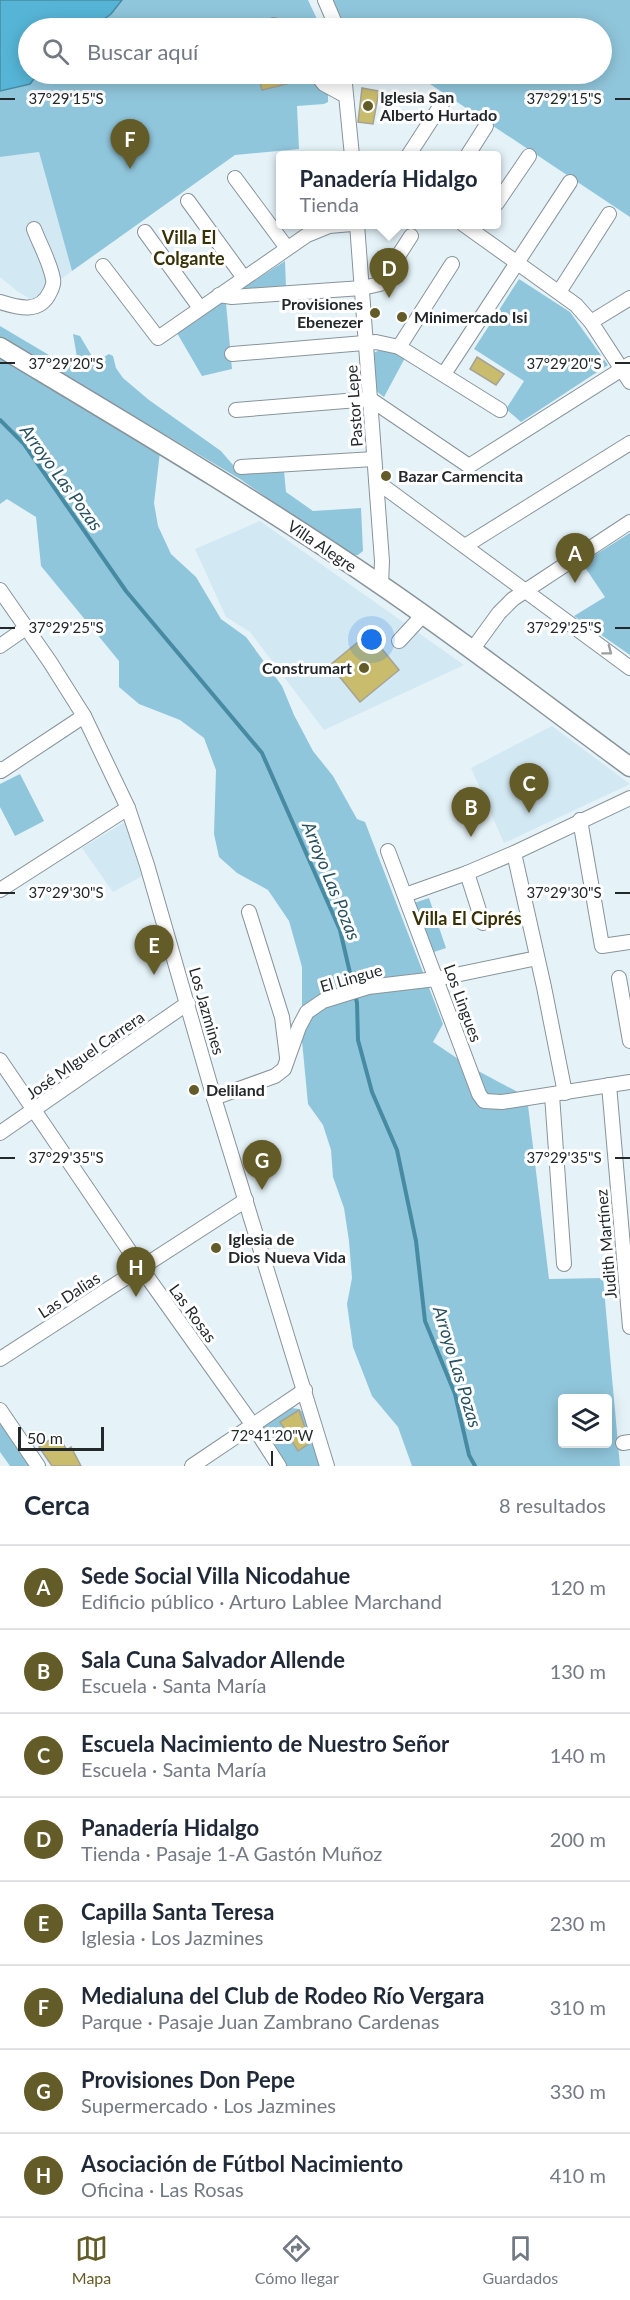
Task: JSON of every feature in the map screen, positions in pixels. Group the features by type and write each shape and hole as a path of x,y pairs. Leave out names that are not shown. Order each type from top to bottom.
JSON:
{"main road":[{"name":"Villa Alegre","path":"0,347 206,469 381,585 630,767"}],"street":[{"path":"325,0 333,18"},
{"path":"324,84 346,96"},
{"path":"345,84 352,151"},
{"path":"411,151 443,102"},
{"path":"470,151 486,126"},
{"path":"501,197 529,156"},
{"path":"235,178 287,248"},
{"path":"444,374 570,182"},
{"path":"188,201 244,278"},
{"path":"559,292 609,214"},
{"path":"0,302 25,309 44,303 49,295 53,278 34,229"},
{"path":"103,266 158,338 287,248 320,229"},
{"name":"Pastor Lepe","path":"357,229 382,561 381,585"},
{"path":"479,229 517,263 576,306 626,367 630,382"},
{"path":"145,232 200,308"},
{"path":"219,295 232,297 362,288 380,284 411,236"},
{"path":"399,347 452,264"},
{"path":"591,322 630,298"},
{"path":"232,354 376,342 399,347 500,410"},
{"path":"236,410 370,399 469,466 626,367"},
{"path":"465,546 630,442"},
{"path":"241,467 374,459"},
{"path":"376,481 630,668"},
{"path":"472,650 499,613 513,599 630,522"},
{"name":"Los Jazmines","path":"0,591 50,662 84,716 129,808 214,1098 327,1466"},
{"path":"399,641 423,615"},
{"path":"0,645 26,628"},
{"path":"0,769 1,771 84,716"},
{"path":"405,895 514,853 630,798"},
{"path":"0,890 129,808"},
{"path":"580,820 602,946 630,942"},
{"name":"Los Lingues","path":"388,851 479,1094 484,1101 502,1102 558,1094"},
{"path":"514,853 544,987 558,1094 564,1264"},
{"path":"467,873 483,923"},
{"path":"249,912 282,1017 287,1059"},
{"name":"El Lingue","path":"214,1098 275,1076 284,1069 299,1027 307,1012 323,1001 368,987 436,979 537,958"},
{"path":"619,978 630,1041"},
{"name":"José MIguel Carrera","path":"0,1133 188,1003"},
{"name":"Las Rosas","path":"0,1060 279,1466"},
{"path":"558,1094 630,1082"},
{"name":"Judith Martínez","path":"609,1085 630,1328"},
{"name":"Las Dalias","path":"0,1359 246,1200"},
{"path":"192,1466 305,1390"},
{"path":"0,1410 38,1466"}],"shaded area":[{"path":"0,0 122,0 106,18 18,18 18,84 30,84 0,91"},
{"path":"122,0 308,0 316,18 106,18"},
{"path":"330,0 630,0 630,217 430,84 612,84 612,18 335,18"},
{"path":"30,84 328,84 328,102 297,106 299,149 235,155 72,271 39,152 0,157 0,91"},
{"path":"39,152 72,271 32,300 0,277 0,157"},
{"path":"285,261 286,287 238,291"},
{"path":"519,279 570,312 608,365 521,422 506,409 524,381 474,349"},
{"path":"222,301 226,303 232,369 202,376 177,333"},
{"path":"0,326 54,358 76,368 78,363 73,334 80,336 93,358 102,358 109,354 113,356 116,368 123,378 149,400 221,451 239,472 284,471 286,492 313,511 361,508 363,551 358,555 349,555 240,479 134,416 29,358 0,337"},
{"path":"385,348 406,356 384,397 375,390 373,353"},
{"path":"0,355 160,452 154,503 158,526 171,554 196,577 221,619 246,637 282,686 313,751 333,776 357,819 365,822 443,1024 433,1042 467,1065 527,1097 549,1279 603,1278 620,1466 412,1466 398,1427 372,1396 353,1347 347,1304 352,1278 349,1241 344,1208 333,1177 331,1150 323,1125 308,1104 302,1041 302,967 289,921 268,890 237,873 219,857 214,834 216,770 204,738 180,720 139,704 119,687 119,661 41,566 36,517 7,499 0,504"},
{"path":"260,521 464,665 324,730 250,632 226,617 195,549"},
{"path":"630,533 630,655 574,616 605,597 582,563"},
{"path":"552,726 630,784 504,843 471,768"},
{"path":"20,774 44,821 15,836 0,807 0,784"},
{"path":"125,822 142,876 113,892 82,848"},
{"path":"429,898 446,948 431,953 414,903"},
{"path":"292,1408 304,1413 320,1466 283,1466 260,1429"},
{"path":"0,1422 31,1466 10,1466 0,1452"}],"building":[{"path":"260,84 287,84 262,90"},
{"name":"Iglesia San Alberto Hurtado","path":"362,88 379,91 373,124 358,122"},
{"path":"477,357 504,374 496,385 470,369"},
{"name":"Construmart","path":"369,633 399,670 360,702 330,665"},
{"path":"299,1410 310,1443 298,1451 280,1422"},
{"path":"57,1435 67,1450 71,1447 81,1466 52,1466 39,1447"}],"waterway":[{"name":"Arroyo Las Pozas","path":"0,420 24,444 126,591 262,753 340,930 357,1003 358,1040 372,1092 397,1150 416,1241 425,1321 455,1394 469,1455 475,1466"}],"place":[{"name":"Iglesia San Alberto Hurtado","path":"368,106"},
{"name":"Medialuna del Club de Rodeo Río Vergara","path":"130,169"},
{"name":"Panadería Hidalgo","path":"389,298"},
{"name":"Provisiones Ebenezer","path":"375,313"},
{"name":"Minimercado Isi","path":"402,317"},
{"name":"Bazar Carmencita","path":"386,476"},
{"name":"Sede Social Villa Nicodahue","path":"575,583"},
{"name":"Construmart","path":"364,668"},
{"name":"Escuela Nacimiento de Nuestro Señor","path":"529,813"},
{"name":"Sala Cuna Salvador Allende","path":"471,837"},
{"name":"Capilla Santa Teresa","path":"154,975"},
{"name":"Deliland","path":"194,1090"},
{"name":"Provisiones Don Pepe","path":"262,1190"},
{"name":"Iglesia de Dios Nueva Vida","path":"216,1248"},
{"name":"Asociación de Fútbol Nacimiento","path":"136,1297"}],"district":[{"name":"Villa El Colgante","path":"189,248"},
{"name":"Villa El Ciprés","path":"467,919"}]}
